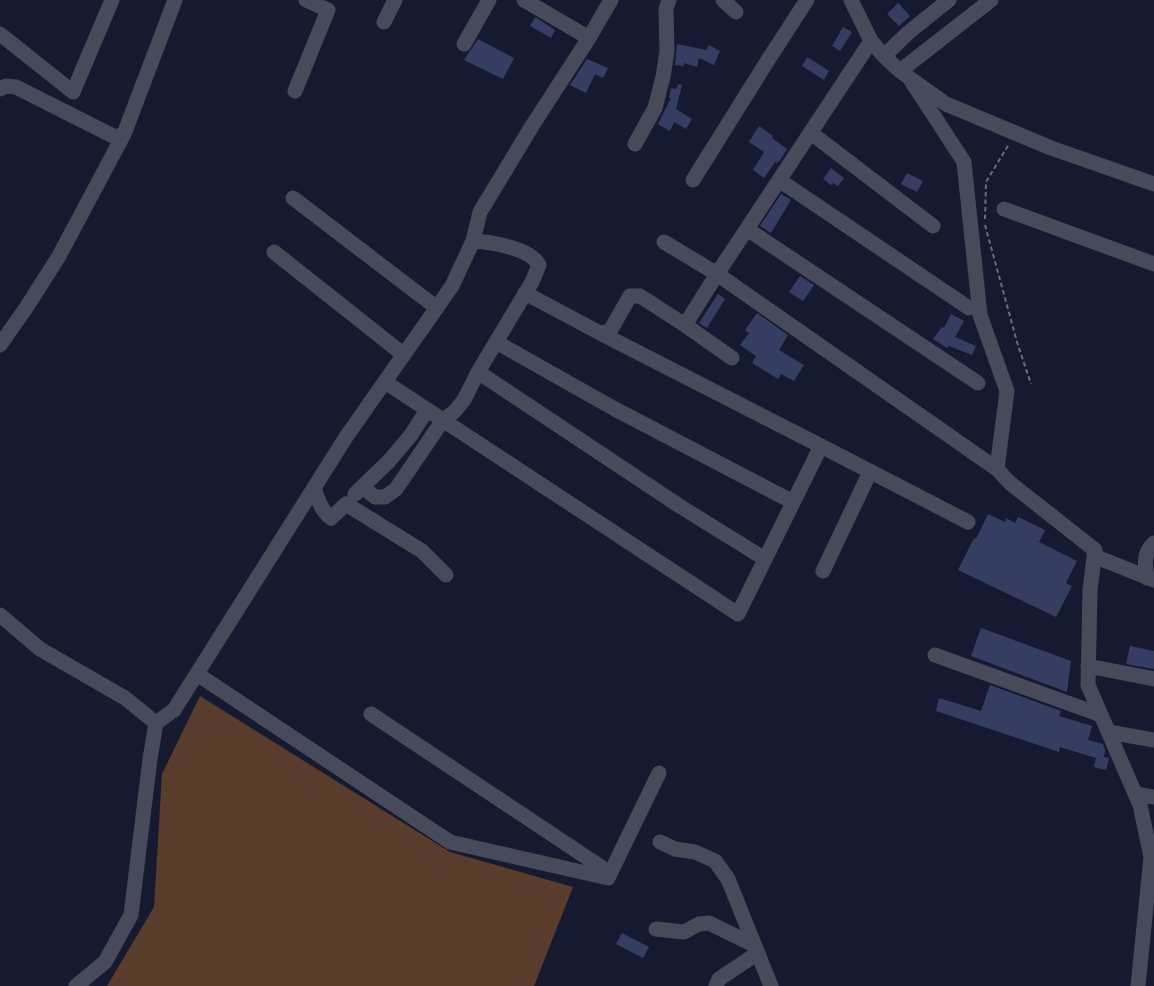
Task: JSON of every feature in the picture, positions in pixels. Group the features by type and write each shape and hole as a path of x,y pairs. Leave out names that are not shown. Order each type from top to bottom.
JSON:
{"street":[{"path":"0,34 73,93 112,0"},
{"path":"0,345 58,256 124,134 175,0"},
{"path":"294,91 330,5 306,0"},
{"path":"384,22 395,0"},
{"path":"464,44 489,0"},
{"path":"524,0 589,38"},
{"path":"76,986 105,962 131,915 156,723 174,710 346,437 452,286 473,241 480,212 611,0"},
{"path":"634,144 655,108 663,77 667,51 666,9 669,0"},
{"path":"723,0 736,12"},
{"path":"693,180 807,0"},
{"path":"852,0 871,41 884,56 905,75 946,104 1051,148 1154,184"},
{"path":"884,56 909,32 949,0"},
{"path":"905,75 991,0"},
{"path":"685,325 871,41"},
{"path":"905,75 964,162 980,315 1007,391 998,469"},
{"path":"0,89 6,86 16,87 115,137 124,134"},
{"path":"811,133 933,226"},
{"path":"779,180 969,308"},
{"path":"293,198 437,308"},
{"path":"1004,209 1154,264"},
{"path":"747,229 978,383"},
{"path":"363,488 375,496 385,497 396,489 443,420 464,400 539,265 536,258 492,242 473,241"},
{"path":"664,242 717,274 998,469 1010,483 1095,550 1089,590 1088,685 1140,805 1151,857 1137,986"},
{"path":"273,252 404,355"},
{"path":"525,293 968,522"},
{"path":"600,333 610,331 630,296 640,296 732,358"},
{"path":"496,342 613,408 793,502"},
{"path":"478,372 678,505 765,559"},
{"path":"385,382 738,614 821,446"},
{"path":"314,489 321,507 331,518 397,452 427,410"},
{"path":"823,571 870,472"},
{"path":"346,504 422,551 446,575"},
{"path":"1151,579 1145,561 1154,543"},
{"path":"1094,556 1151,579"},
{"path":"0,615 40,650 125,698 156,723"},
{"path":"935,655 1101,715"},
{"path":"1088,666 1154,679"},
{"path":"197,674 450,842 608,878 659,773"},
{"path":"371,714 610,873"},
{"path":"1109,732 1154,740"},
{"path":"1135,794 1154,797"},
{"path":"660,842 715,861 728,879 771,986"},
{"path":"656,929 684,932 699,924 709,923 756,949"},
{"path":"716,986 719,979 756,949"}],"path":[{"path":"1016,132 986,182 984,222 1030,384"}],"shaded area":[{"path":"200,696 450,852 573,887 534,986 107,986 154,907 162,774"}],"building":[{"path":"898,3 910,16 899,26 887,14"},
{"path":"535,17 555,30 551,38 530,26"},
{"path":"843,27 852,32 840,51 832,46"},
{"path":"478,39 514,58 503,79 464,60"},
{"path":"677,44 706,50 709,45 720,51 714,65 699,58 697,67 684,63 684,66 675,65"},
{"path":"807,57 829,71 824,80 802,66"},
{"path":"587,59 608,68 603,78 595,74 586,93 570,85"},
{"path":"678,84 682,85 676,109 692,119 686,129 674,122 670,131 658,124 671,98 669,98 671,88 676,89"},
{"path":"759,126 787,149 779,162 777,164 775,162 764,178 753,170 764,152 749,142"},
{"path":"831,168 844,178 838,186 833,183 831,185 823,179"},
{"path":"907,173 923,181 917,192 901,184"},
{"path":"781,194 791,200 771,233 760,226"},
{"path":"800,276 814,285 803,301 789,292"},
{"path":"718,294 725,299 707,328 699,323"},
{"path":"757,313 788,335 779,350 804,365 794,381 781,374 778,379 752,363 756,356 740,345 749,333 745,330"},
{"path":"951,314 964,321 955,337 976,346 972,355 949,346 947,348 933,339 942,327 944,328"},
{"path":"988,514 1005,522 1006,518 1015,523 1018,517 1045,530 1039,542 1077,561 1066,583 1072,586 1056,617 958,570"},
{"path":"981,628 1071,661 1067,692 971,656"},
{"path":"1130,646 1154,651 1154,669 1126,664"},
{"path":"990,685 1061,711 1059,716 1092,726 1088,740 1103,744 1104,757 1109,758 1106,770 1094,767 1096,758 1060,747 1059,752 936,711 939,698 981,711"},
{"path":"622,933 649,947 643,958 616,944"}]}
